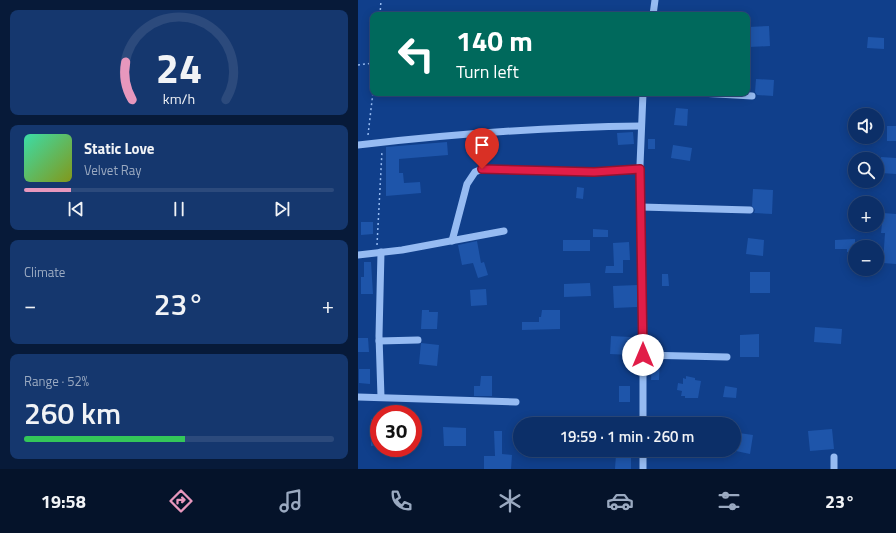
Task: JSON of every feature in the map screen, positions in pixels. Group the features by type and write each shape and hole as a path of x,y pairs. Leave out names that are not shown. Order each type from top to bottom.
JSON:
{"street":[{"path":"653,12 655,0"},
{"path":"643,96 640,169 643,417"},
{"path":"358,145 424,137 526,130 641,126"},
{"path":"452,241 467,184 475,172 482,169 594,172 640,169"},
{"path":"641,207 750,210"},
{"path":"358,255 379,253 504,231"},
{"path":"379,253 379,342 381,397"},
{"path":"379,342 418,340"},
{"path":"643,355 727,357"},
{"path":"358,396 516,402"},
{"path":"643,457 643,469"},
{"path":"834,458 834,469"}],"path":[{"path":"380,12 381,0"},
{"path":"358,65 370,63"},
{"path":"367,144 373,96"},
{"path":"379,253 382,142"}],"building":[{"path":"769,26 770,46 750,47 750,27"},
{"path":"868,37 884,38 884,49 867,48"},
{"path":"756,79 774,80 773,96 757,95 755,92"},
{"path":"676,108 688,109 687,126 674,125"},
{"path":"887,126 896,126 896,141 887,141"},
{"path":"633,132 634,144 618,145 617,133"},
{"path":"648,139 655,139 655,149 648,149"},
{"path":"447,142 448,155 399,159 399,173 403,173 404,183 420,182 421,193 386,196 386,147"},
{"path":"673,145 692,148 690,161 671,158"},
{"path":"884,157 896,158 896,174 884,173"},
{"path":"577,187 584,188 583,199 576,198"},
{"path":"753,189 773,190 772,214 754,213 755,210 752,206"},
{"path":"884,213 896,214 896,264 884,263 885,233 881,233 884,232"},
{"path":"361,222 373,222 373,234 361,235"},
{"path":"593,229 608,230 608,237 593,237"},
{"path":"748,238 764,240 763,256 746,254"},
{"path":"855,239 848,240 848,252 847,249 835,249 835,240"},
{"path":"563,240 590,240 590,251 563,251"},
{"path":"477,241 481,263 484,262 488,275 478,278 473,263 462,265 458,245"},
{"path":"629,242 630,260 623,260 623,273 605,273 606,266 614,266 613,243"},
{"path":"364,262 371,262 373,294 361,294 361,277 364,277"},
{"path":"750,272 770,272 770,293 750,293"},
{"path":"662,274 668,274 669,286 662,286"},
{"path":"590,283 591,296 564,297 564,284"},
{"path":"638,285 637,307 614,308 613,286"},
{"path":"486,289 487,305 471,306 470,290"},
{"path":"422,310 438,312 437,329 421,329"},
{"path":"542,310 560,310 560,329 522,330 522,322 539,322 539,317 541,317"},
{"path":"815,327 842,329 841,344 814,342"},
{"path":"759,334 759,357 740,357 740,335"},
{"path":"611,336 631,337 630,355 610,354"},
{"path":"358,338 368,338 369,352 358,352"},
{"path":"421,343 439,345 437,366 419,364"},
{"path":"652,360 660,360 659,380 651,380"},
{"path":"359,369 370,369 370,384 359,383"},
{"path":"481,376 492,376 492,396 474,396 474,386 480,386"},
{"path":"686,376 701,381 698,398 685,398 685,396 681,396 682,391 677,390 678,383 683,384 683,378 686,379"},
{"path":"619,386 630,386 630,402 619,402"},
{"path":"725,386 737,388 736,398 723,397"},
{"path":"443,427 466,428 466,446 444,446"},
{"path":"832,429 834,449 810,451 808,431"},
{"path":"494,431 502,431 502,454 512,455 511,469 484,469 484,456 495,456"},
{"path":"741,433 753,435 750,454 741,452"},
{"path":"616,457 631,457 631,469 615,469"}],"route":[{"path":"482,169 594,172 640,169 643,355"}]}
